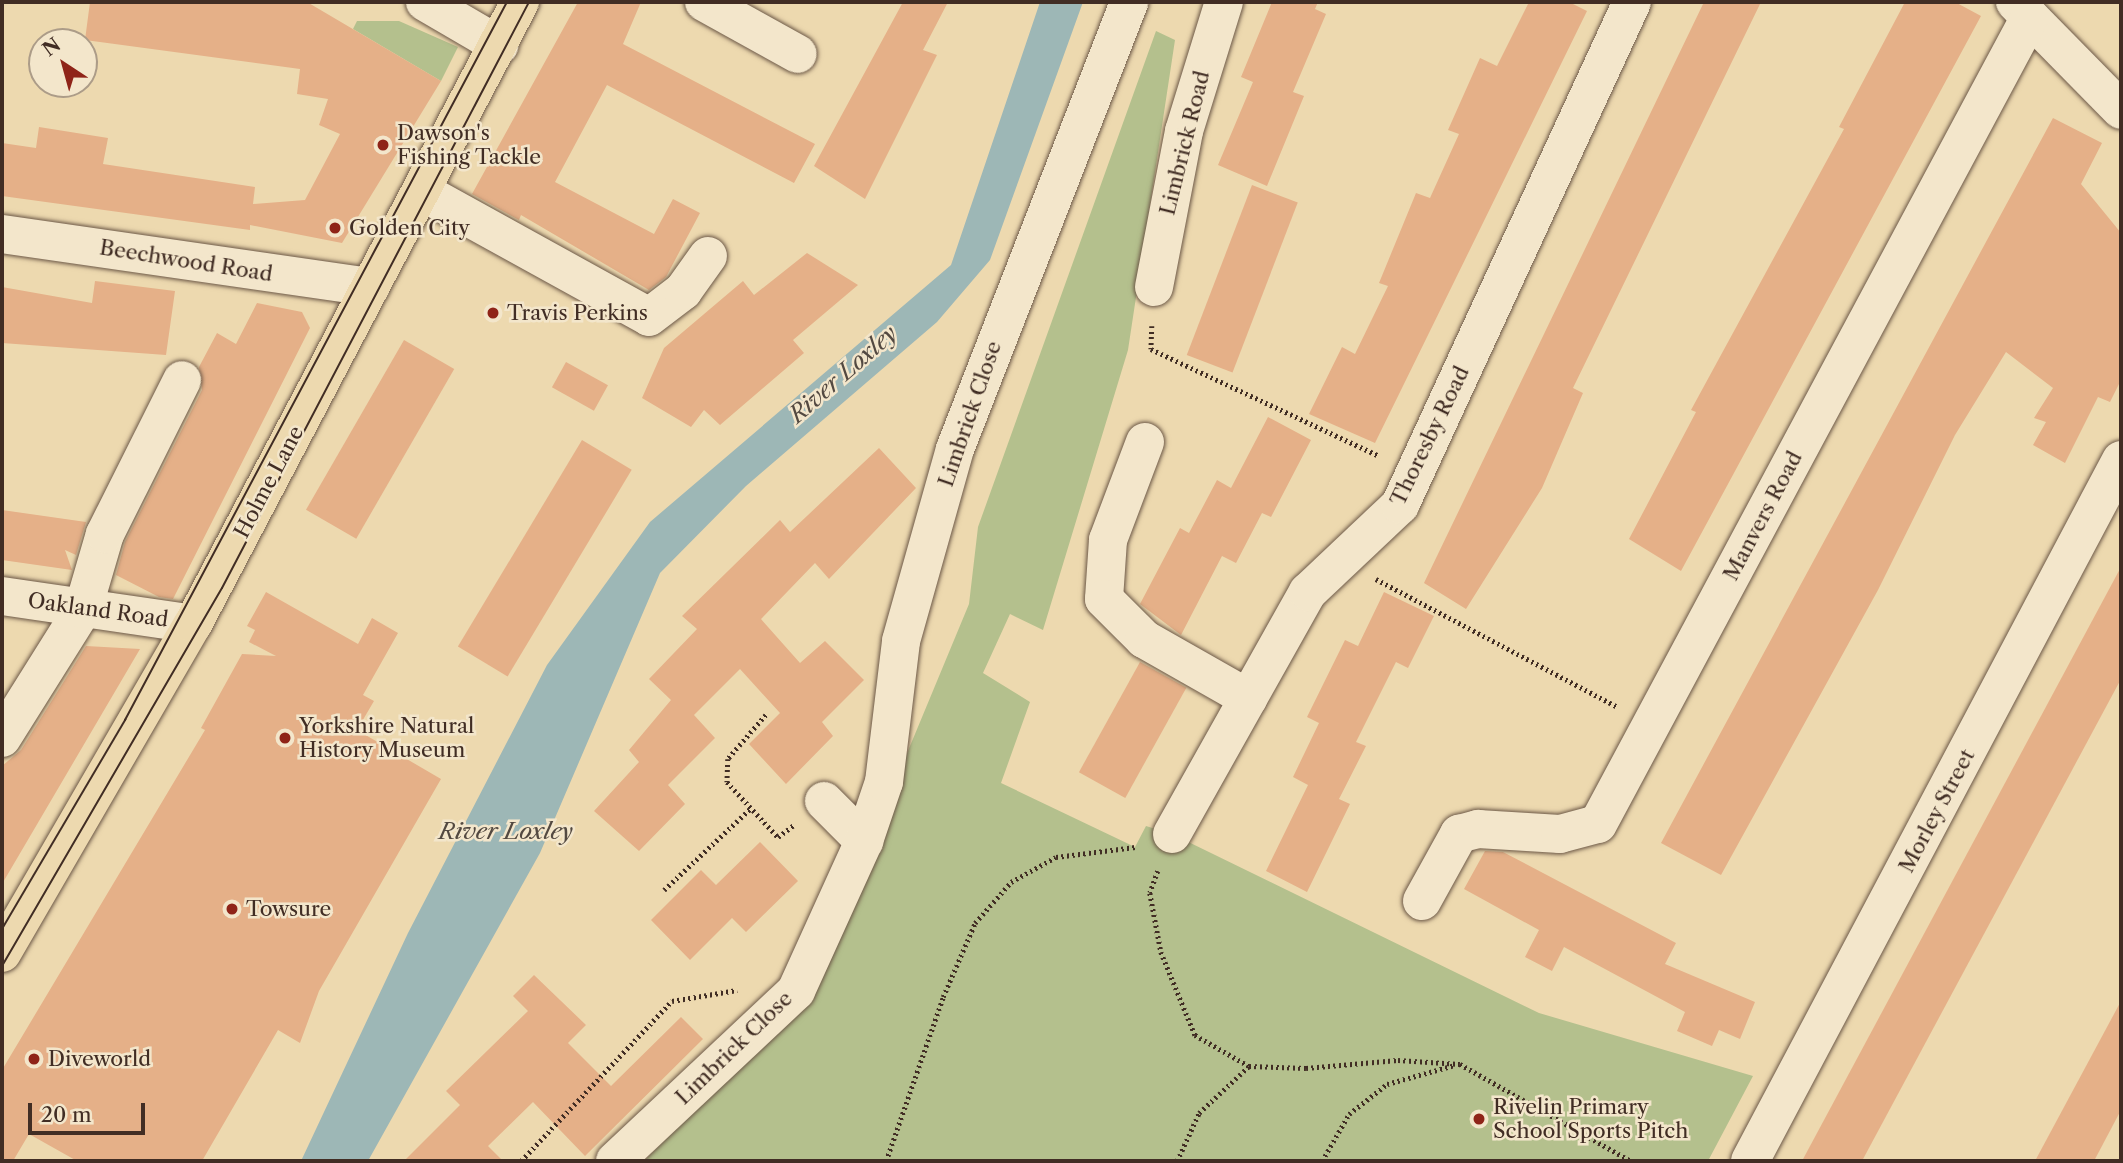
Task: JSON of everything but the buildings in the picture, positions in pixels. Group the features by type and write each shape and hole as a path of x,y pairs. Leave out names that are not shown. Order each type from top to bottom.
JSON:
{"main road":[{"name":"Holme Lane","path":"2,953 193,624 520,2"}],"street":[{"path":"425,2 499,45"},
{"path":"704,2 798,54"},
{"name":"Limbrick Close","path":"615,1161 796,991 864,841 884,782 901,641 955,449 1129,2"},
{"name":"Limbrick Road","path":"1154,287 1184,131 1224,2"},
{"name":"Thoresby Road","path":"1172,834 1308,592 1386,522 1415,473 1632,2"},
{"path":"2022,9 2121,110"},
{"name":"Manvers Road","path":"1422,901 1459,834 1478,829 1560,834 1598,824 2022,9"},
{"path":"421,191 649,317 683,291 708,256"},
{"name":"Beechwood Road","path":"2,234 370,287"},
{"path":"2,738 83,609 105,534 182,380"},
{"path":"1145,442 1108,540 1104,599 1144,639 1248,698"},
{"name":"Morley Street","path":"1750,1161 2121,460"},
{"name":"Oakland Road","path":"2,596 193,624"},
{"path":"824,802 864,841"}],"path":[{"path":"1151,349 1415,473"},
{"path":"1342,561 1651,724"},
{"path":"766,715 728,759 727,782 778,837 824,802"},
{"path":"664,890 751,808"},
{"path":"1172,834 1150,893 1161,952 1195,1035 1249,1066 1306,1068 1398,1060 1460,1065 1631,1161"},
{"path":"886,1161 970,936 1011,882 1056,857 1141,847 1172,834"},
{"path":"522,1161 672,1001 733,992 755,980 796,991"},
{"path":"1322,1161 1349,1114 1387,1084 1460,1065"},
{"path":"1177,1161 1199,1113 1249,1066"}],"green space":[{"path":"357,21 399,21 458,47 441,81 353,29"},
{"path":"1156,31 1175,40 1128,350 1043,630 1010,614 983,673 1030,702 1001,783 1135,847 1146,826 1172,834 1539,1013 1753,1076 1708,1161 644,1161 805,999 969,604 978,527"}],"water":[{"name":"River Loxley","path":"1040,2 1083,2 990,260 937,322 746,486 660,573 540,853 368,1161 301,1161 408,933 547,665 650,522 951,265"}],"tram line":[{"path":"2,929 125,720 507,2"},
{"path":"2,966 222,588 529,2"}],"place":[{"name":"Dawson's Fishing Tackle","path":"383,145"},
{"name":"Golden City","path":"335,228"},
{"name":"Travis Perkins","path":"493,313"},
{"name":"Yorkshire Natural History Museum","path":"285,738"},
{"name":"Towsure","path":"232,909"},
{"name":"Diveworld","path":"34,1059"},
{"name":"Rivelin Primary School Sports Pitch","path":"1479,1119"}]}
